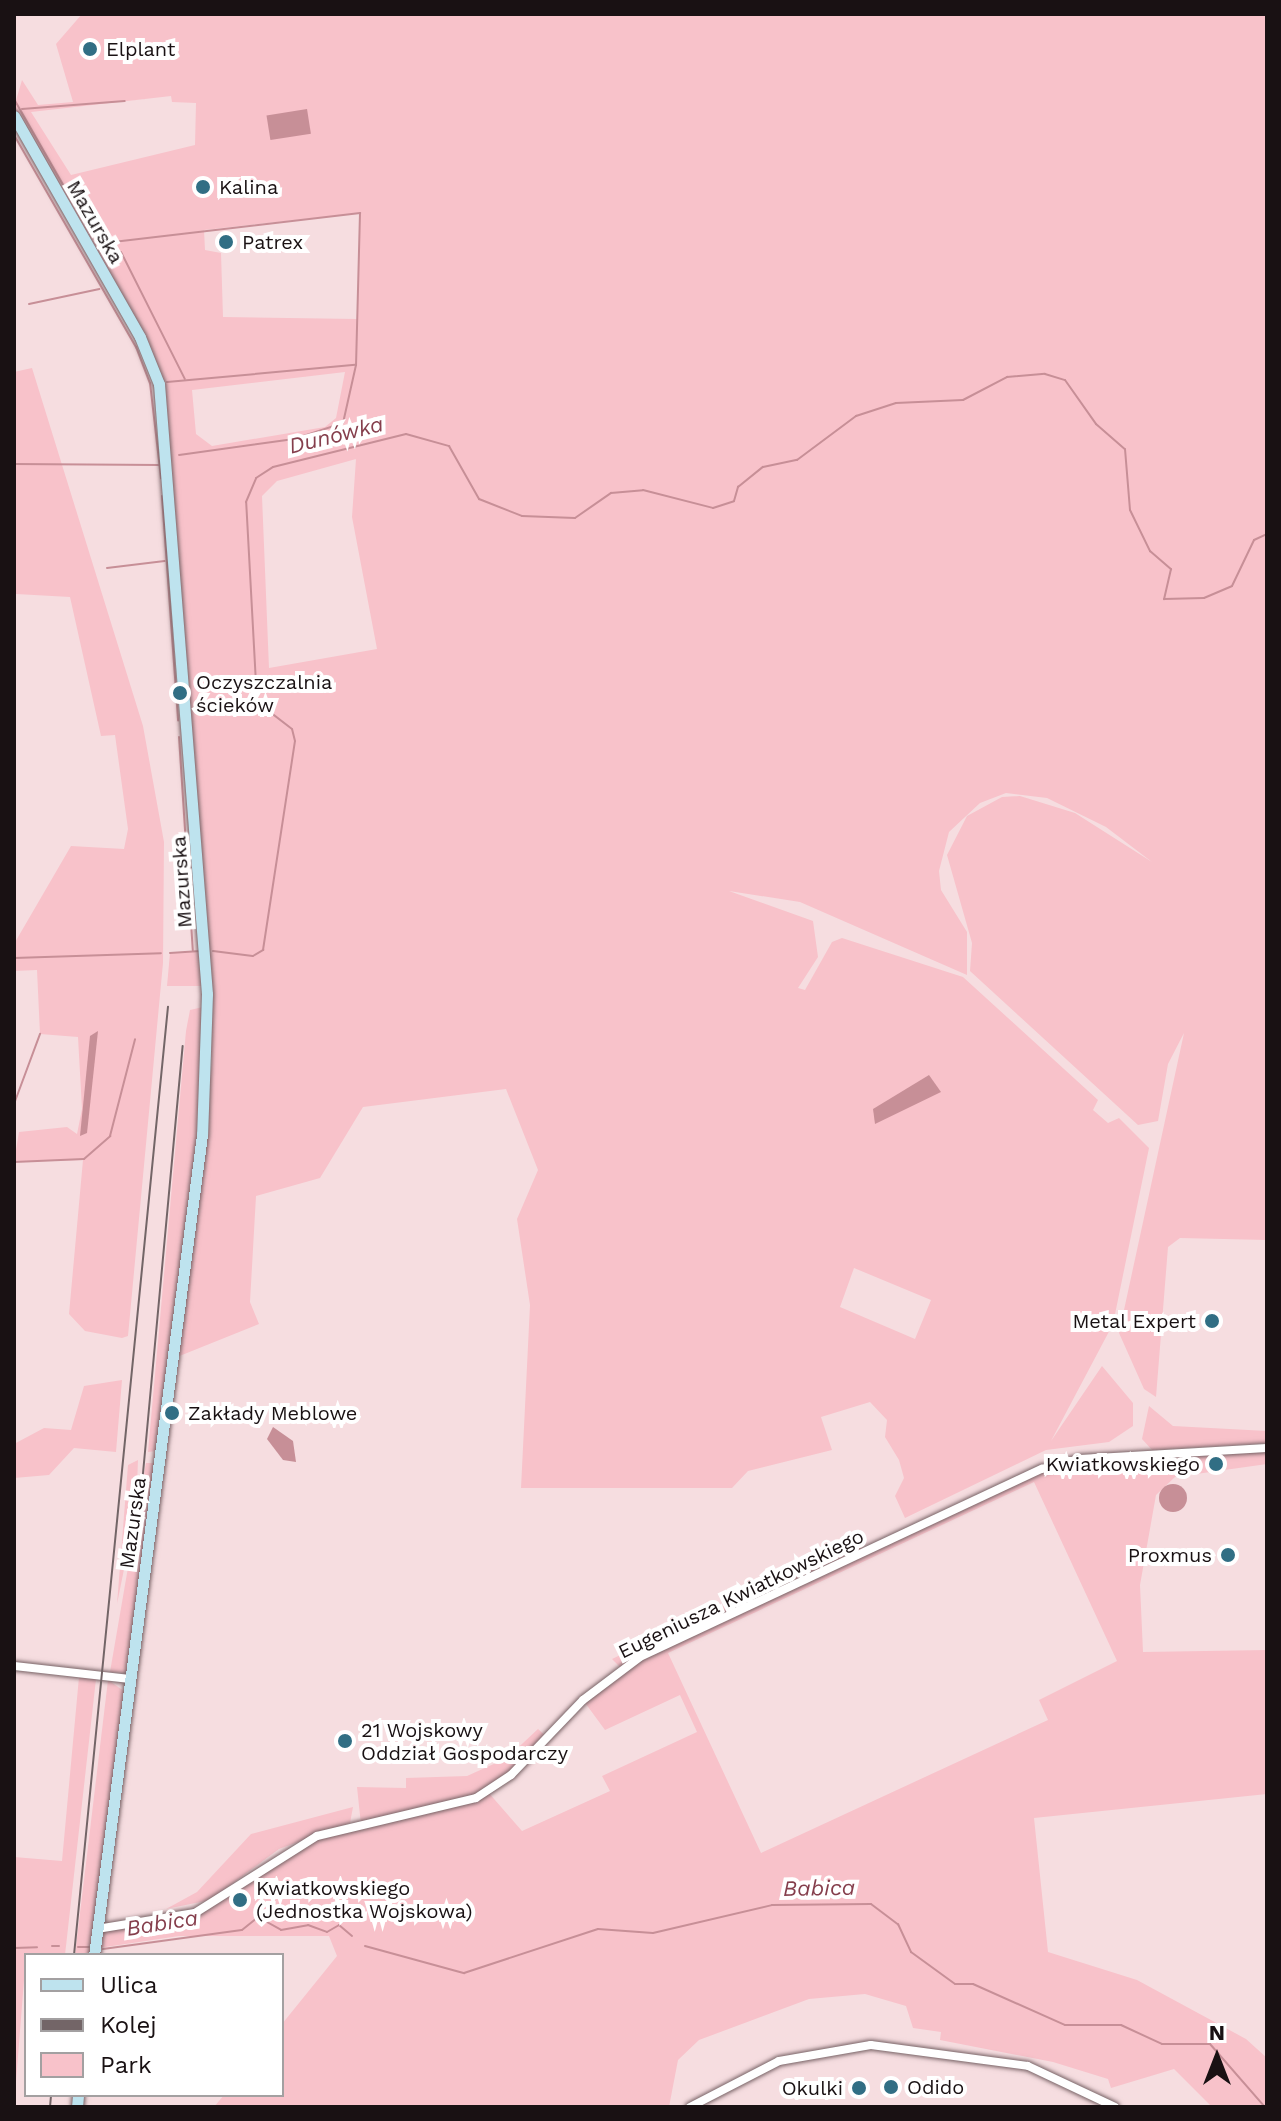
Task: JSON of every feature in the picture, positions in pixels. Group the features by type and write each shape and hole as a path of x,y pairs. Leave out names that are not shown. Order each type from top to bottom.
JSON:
{"main road":[{"name":"Mazurska","path":"14,116 155,370 189,728 207,1087 94,1953"}],"street":[{"name":"Eugeniusza Kwiatkowskiego","path":"97,1929 195,1913 317,1836 476,1798 518,1769 583,1700 640,1657 1042,1469 1080,1459 1267,1448"},
{"path":"14,1666 130,1679"},
{"path":"690,2107 779,2061 876,2045 1028,2066 1115,2107"}],"green space":[{"path":"82,14 1267,14 1267,1240 1180,1238 1168,1247 1156,1397 1144,1389 1119,1333 1184,1033 1168,1064 1158,1121 1138,1125 970,971 972,943 947,855 967,816 1002,797 1020,796 1075,813 1152,862 1106,827 1047,798 1006,793 980,803 949,832 939,871 941,890 967,932 967,975 800,902 729,891 813,921 818,957 798,988 805,990 832,942 842,938 963,977 1098,1100 1093,1110 1108,1123 1119,1118 1149,1148 1113,1324 1051,1441 1102,1366 1133,1403 1133,1426 1109,1442 1046,1450 905,1518 895,1496 904,1478 899,1460 885,1437 887,1420 870,1402 821,1417 832,1450 748,1471 732,1488 521,1488 530,1305 517,1219 538,1170 506,1089 363,1107 320,1178 256,1196 250,1302 259,1324 177,1357 212,1062 165,400 149,344 14,107 22,80 38,105 73,102 56,44","holes":["171,96 172,102 196,103 195,145 71,175 31,112","360,213 357,319 223,317 221,253 205,250 204,230","345,372 336,418 325,427 212,446 196,434 192,390","356,459 352,517 377,649 269,668 262,496 277,481","854,1268 931,1300 915,1339 840,1307"]},
{"path":"32,368 143,726 164,842 163,963 128,1336 122,1338 85,1331 69,1314 83,1160 14,1162 19,1132 67,1127 77,1134 82,1109 78,1037 40,1034 37,970 14,971 14,944 71,846 124,849 128,829 115,735 101,736 70,597 16,594 14,372"},
{"path":"201,951 203,986 167,986 170,953"},
{"path":"203,1007 203,1086 156,1451 148,1452 186,1031 190,1010"},
{"path":"122,1380 116,1452 74,1448 49,1475 14,1478 14,1444 44,1428 71,1430 84,1386"},
{"path":"1149,1406 1173,1426 1267,1431 1267,1443 1152,1450 1142,1439"},
{"path":"1267,1448 1267,1464 1175,1477 1156,1495 1140,1585 1143,1652 1267,1650 1267,1794 1034,1818 1048,1952 1137,1980 1246,2039 1267,2058 1267,2107 1212,2107 1174,2069 1111,2088 1108,2079 1053,2062 940,2040 941,2032 913,2028 906,2006 865,1994 809,1999 699,2040 678,2060 669,2107 214,2107 222,2097 284,2097 284,2022 337,1956 329,1936 179,1936 99,1948 101,1929 168,1920 219,1901 299,1843 361,1825 357,1787 406,1788 406,1778 467,1776 507,1758 538,1729 548,1738 488,1792 522,1831 610,1791 602,1776 697,1732 680,1695 605,1730 583,1700 621,1668 612,1659 860,1541 864,1552 1061,1463","holes":["1034,1482 1117,1661 1039,1700 1048,1720 761,1853 668,1653"]},
{"path":"138,1460 136,1510 117,1604 128,1465"},
{"path":"146,1463 154,1463 127,1673 110,1672"},
{"path":"79,1677 96,1679 65,1953 24,1953 14,2107 14,1857 62,1861"},
{"path":"108,1680 124,1691 90,1953 75,1953"},
{"path":"353,1807 350,1823 279,1849 210,1900 166,1909 197,1892 251,1834"}],"shaded area":[{"path":"307,109 311,134 270,140 267,115"},
{"path":"98,1031 87,1133 80,1136 90,1036"},
{"path":"929,1075 941,1092 875,1124 873,1109"},
{"path":"273,1427 293,1441 296,1462 283,1460 267,1439"},
{"path":"1173,1484 1183,1488 1187,1498 1183,1508 1173,1512 1163,1508 1159,1498 1163,1488"}],"waterway":[{"path":"14,99 85,223"},
{"path":"22,109 125,101"},
{"path":"14,135 136,347 150,383 161,478"},
{"path":"96,244 360,213 356,365 343,423 294,439 179,455"},
{"path":"121,252 185,379"},
{"path":"29,304 99,289"},
{"path":"167,382 355,365"},
{"name":"Dunówka","path":"213,951 253,956 263,950 295,741 292,729 257,702 246,502 256,478 273,467 406,434 449,446 479,499 522,516 575,518 611,493 643,490 713,508 734,501 738,487 763,467 797,460 856,416 896,403 963,400 1007,377 1045,374 1065,380 1096,424 1125,449 1130,510 1150,551 1171,569 1164,599 1204,598 1232,586 1254,540 1267,534"},
{"path":"14,464 160,465"},
{"path":"162,496 178,720"},
{"path":"107,568 165,561"},
{"path":"179,737 193,951"},
{"name":"Dunówka","path":"170,953 200,951"},
{"name":"Dunówka","path":"14,958 161,953"},
{"path":"14,1104 40,1034"},
{"path":"14,1162 84,1159 110,1136 135,1039"},
{"name":"Babica","path":"365,1946 464,1973 598,1929 653,1933 772,1905 871,1904 898,1924 911,1952 955,1984 973,1984 1065,2025 1121,2025 1162,2044 1210,2044 1265,2107"},
{"name":"Babica","path":"103,1949 242,1930 258,1917 281,1930 308,1925 327,1932 339,1925 352,1936"},
{"name":"Babica","path":"52,1946 59,1946"},
{"name":"Babica","path":"14,1948 37,1947"},
{"name":"Babica","path":"78,1947 89,1947"}],"railway":[{"path":"74,1953 168,1007"},
{"path":"126,1567 142,1484 183,1046"},
{"path":"50,2107 51,2097"}],"place":[{"name":"Elplant","path":"90,49"},
{"name":"Kalina","path":"203,187"},
{"name":"Patrex","path":"226,242"},
{"name":"Oczyszczalnia ścieków","path":"180,693"},
{"name":"Metal Expert","path":"1212,1321"},
{"name":"Zakłady Meblowe","path":"172,1413"},
{"name":"Kwiatkowskiego","path":"1216,1464"},
{"name":"Proxmus","path":"1228,1555"},
{"name":"21 Wojskowy Oddział Gospodarczy","path":"345,1741"},
{"name":"Kwiatkowskiego (Jednostka Wojskowa)","path":"240,1900"},
{"name":"Odido","path":"891,2087"},
{"name":"Okulki","path":"859,2088"}]}
